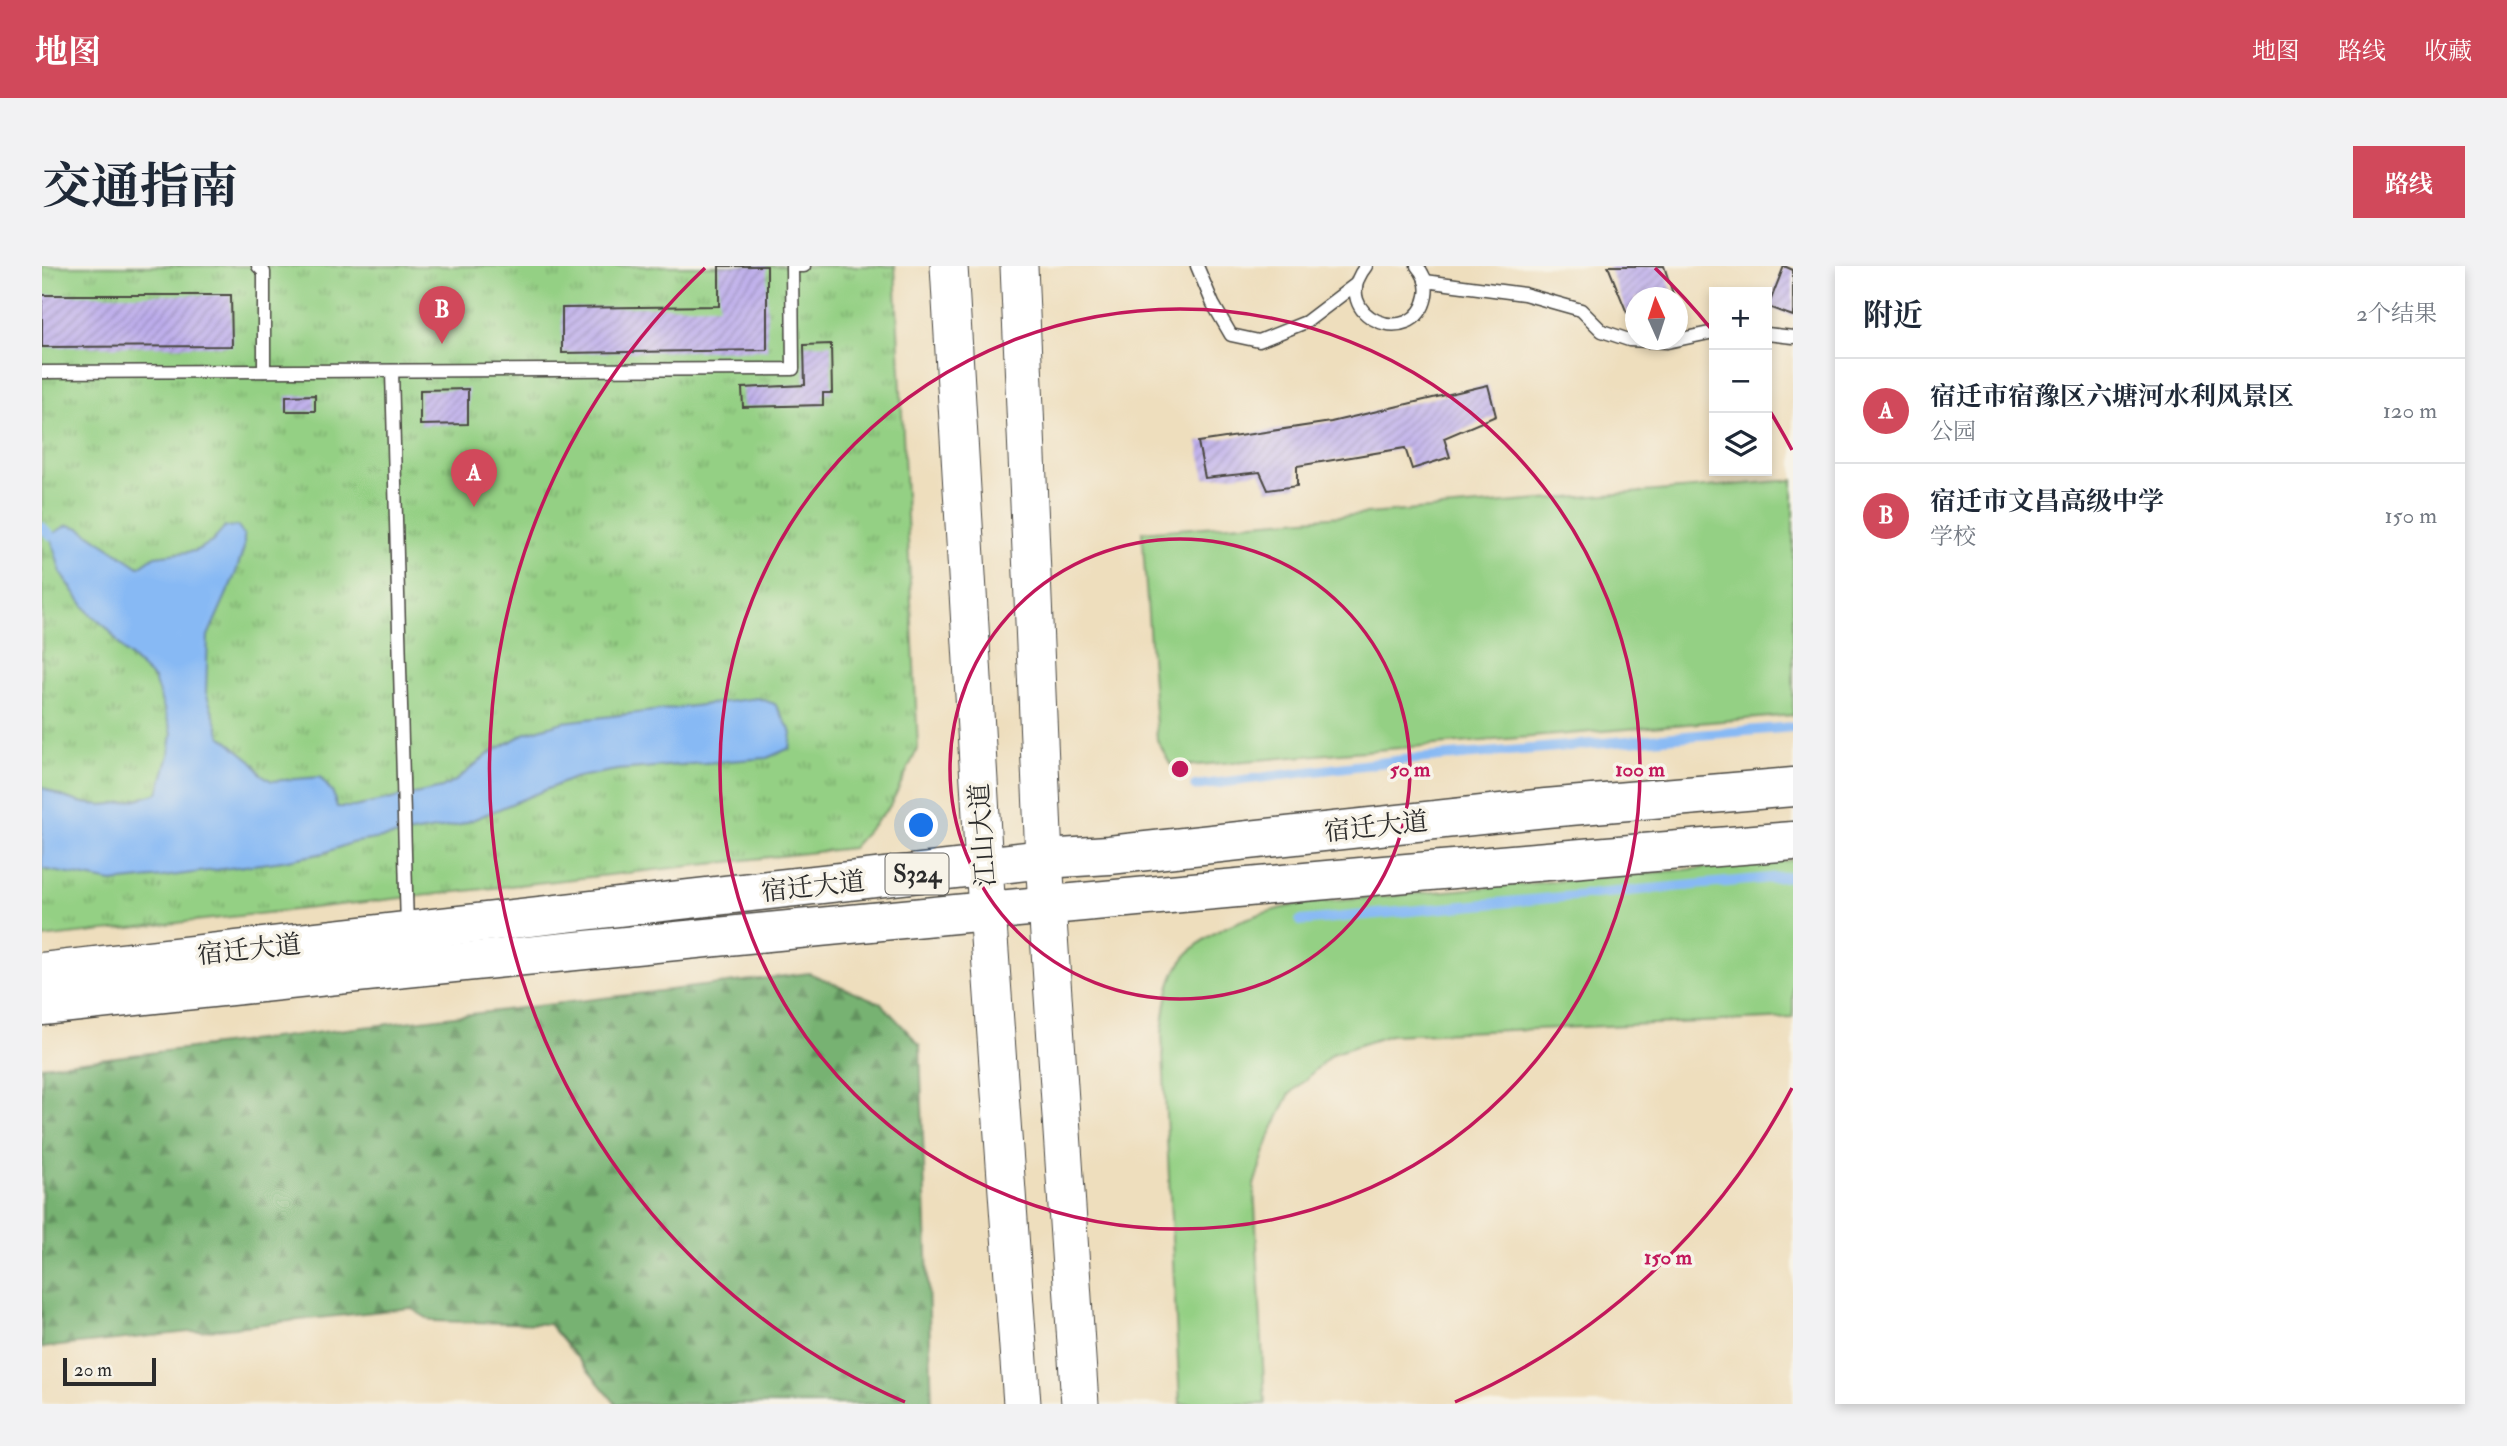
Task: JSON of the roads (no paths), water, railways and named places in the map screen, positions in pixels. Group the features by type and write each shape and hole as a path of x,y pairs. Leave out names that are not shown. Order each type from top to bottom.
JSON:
{"main road":[{"name":"江山大道","path":"949,266 984,867 1022,1404"},
{"path":"1019,266 1044,859 1080,1404"},
{"name":"宿迁大道","path":"42,1006 409,949 1044,859 1546,808 1793,787"},
{"name":"宿迁大道","path":"42,972 988,909 1793,841"}],"lane":[{"path":"258,266 264,272 264,371"},
{"path":"42,372 793,369 792,266 804,266"},
{"path":"1197,266 1213,304 1231,335 1259,341 1306,322 1356,284 1366,266"},
{"path":"1356,284 1360,306 1366,315 1387,325 1398,325 1418,314 1424,304 1427,292 1425,281 1417,266"},
{"path":"1425,281 1535,297 1581,310 1602,331 1629,340 1667,342 1709,333"},
{"path":"1772,335 1793,337"},
{"path":"393,371 409,949"}],"water":[{"path":"68,525 80,528 139,567 155,556 195,551 212,542 225,527 237,526 244,535 244,548 208,636 206,692 221,736 272,781 320,777 333,793 337,807 354,807 442,788 457,780 488,754 526,733 563,722 758,698 775,704 792,733 790,748 767,758 617,770 574,778 460,825 351,843 324,853 283,861 112,882 42,869 42,787 73,800 99,805 126,802 158,793 172,733 154,679 125,652 108,629 89,613 61,573 50,535"}],"waterway":[{"path":"42,527 50,535"},
{"path":"1195,786 1403,760 1793,727"},
{"path":"1300,921 1793,876"}],"place":[{"name":"宿迁市文昌高级中学","path":"442,344"},
{"name":"宿迁市宿豫区六塘河水利风景区","path":"474,507"}]}
